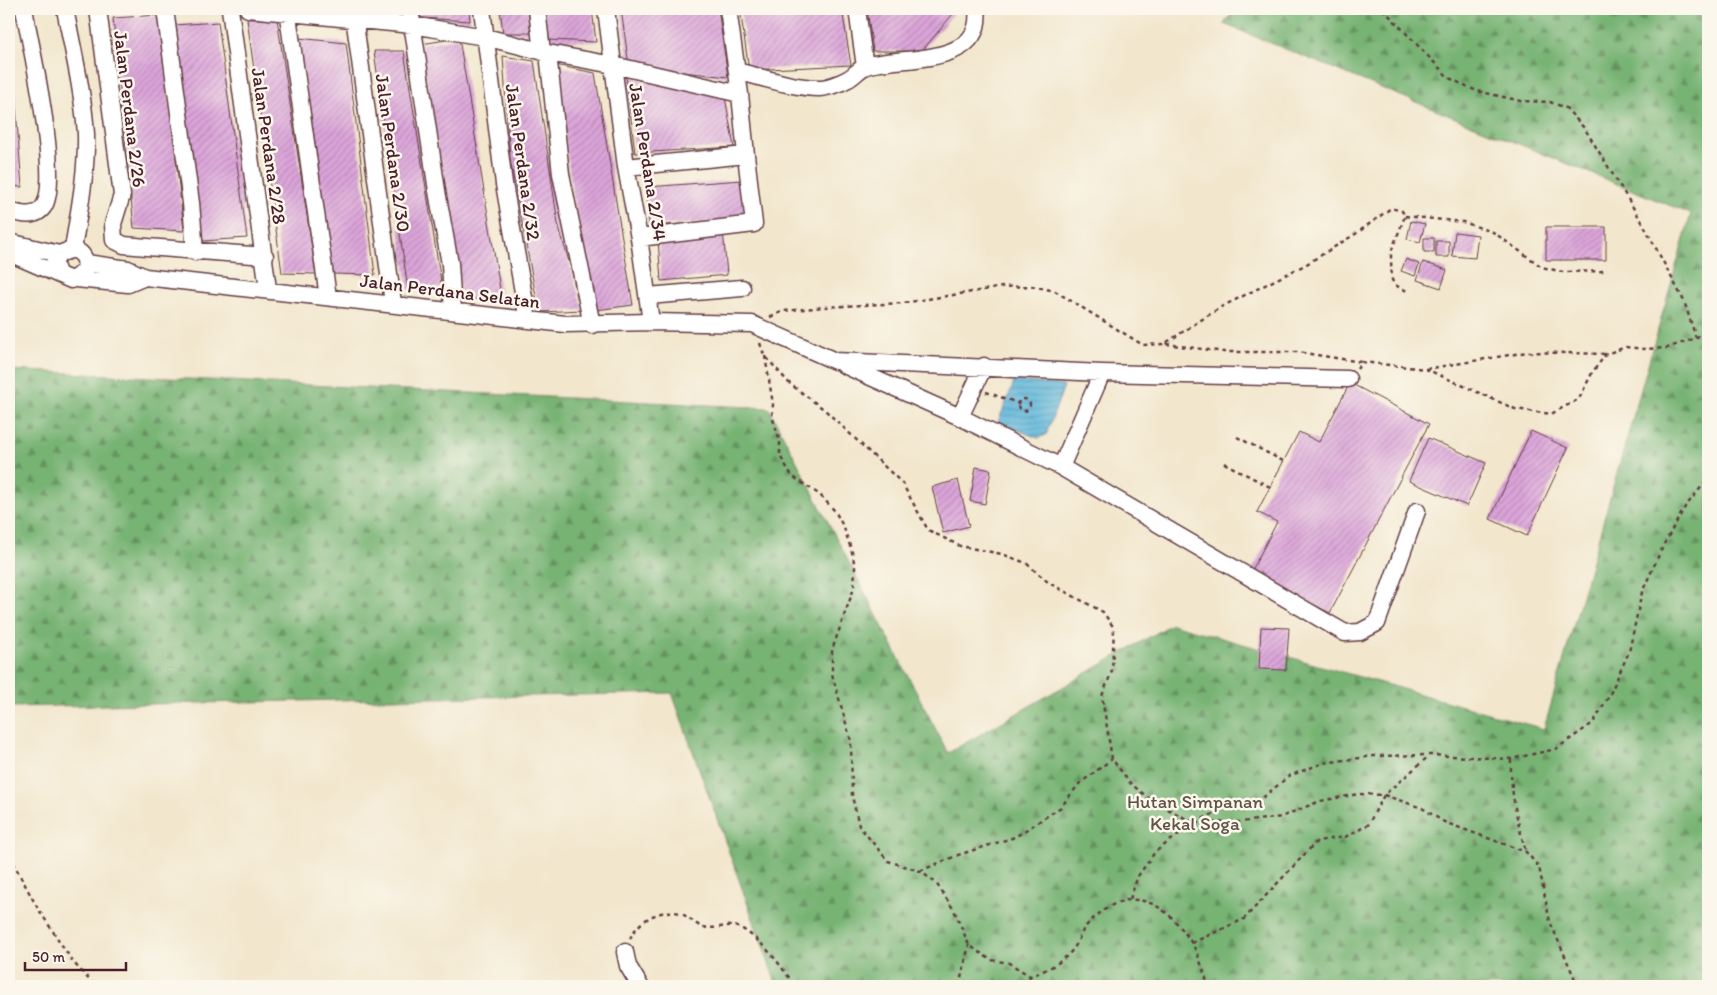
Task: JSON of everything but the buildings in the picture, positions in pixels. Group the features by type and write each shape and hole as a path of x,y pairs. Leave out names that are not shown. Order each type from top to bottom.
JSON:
{"street":[{"path":"9,211 26,215 37,213 44,207 50,190 50,157 24,9"},
{"path":"58,274 54,263 66,251 84,174 86,134 78,76 65,9"},
{"name":"Jalan Perdana 2/26","path":"98,9 122,195 113,224 114,240 124,244 195,252 265,256"},
{"path":"165,9 191,203 195,252"},
{"name":"Jalan Perdana 2/28","path":"230,9 268,289"},
{"path":"248,9 412,17 545,53 613,65 740,94"},
{"name":"Jalan Perdana 2/32","path":"482,9 504,184 528,320"},
{"path":"537,9 545,53 561,174 592,325"},
{"name":"Jalan Perdana 2/34","path":"606,9 626,167 639,238 651,322"},
{"path":"639,238 754,224 740,94 728,9"},
{"path":"857,9 865,66"},
{"path":"737,71 776,81 819,88 847,80 865,66 931,58 956,49 974,34 978,17 977,9"},
{"path":"287,11 328,296"},
{"name":"Jalan Perdana 2/30","path":"353,14 393,304"},
{"path":"412,17 435,182 450,264 454,311"},
{"path":"626,167 746,154"},
{"path":"9,242 82,254 86,263 84,272 76,279"},
{"path":"9,253 58,274 66,280 76,279 128,284 145,277"},
{"path":"86,263 128,269 145,277"},
{"name":"Jalan Perdana Selatan","path":"145,277 268,289 528,320 592,325 651,322 752,324"},
{"path":"648,296 742,288"},
{"path":"752,324 960,417 1061,467 1345,633 1360,632 1376,623 1417,511"},
{"path":"835,360 1102,373 1348,379"},
{"path":"960,417 984,366"},
{"path":"1061,467 1102,373"},
{"path":"625,952 628,966 640,986"}],"path":[{"path":"1382,9 1449,78 1478,90 1521,101 1550,102 1566,108 1585,129 1642,222 1684,301 1696,338"},
{"path":"1164,344 1221,307 1305,265 1357,233 1390,208 1397,209 1405,216 1463,222 1493,232 1542,267 1563,272 1606,271"},
{"path":"1405,216 1391,252 1390,261 1395,285 1408,292"},
{"path":"1209,986 1192,943 1173,918 1152,902 1130,899 1106,909 1086,926 1074,948 1046,971 1030,976 1009,963 991,960 969,945 954,910 936,883 920,871 888,861 860,826 852,796 851,741 832,674 832,650 854,588 855,567 852,552 844,528 835,511 820,495 792,476 780,456 780,442 772,416 773,404 764,355 752,324 784,311 824,307 903,304 1002,287 1032,286 1055,291 1143,345 1164,344 1224,352 1298,352 1426,369 1528,352 1606,354 1626,347 1644,349 1666,348 1696,338 1708,328"},
{"path":"1426,369 1515,409 1551,414 1579,399 1592,373 1606,354"},
{"path":"764,355 788,383 824,410 902,483 928,530 960,546 1002,554 1026,563 1048,583 1104,612 1114,628 1112,671 1102,696 1112,759 1131,784 1151,800 1194,823 1241,822 1282,817 1320,801 1358,794 1384,795 1422,808 1444,822 1526,852"},
{"path":"1348,379 1362,362"},
{"path":"999,397 1018,403 1026,399 1030,407 1022,411 1018,403"},
{"path":"1237,437 1284,461"},
{"path":"1224,463 1270,487"},
{"path":"1130,899 1138,876 1155,852 1194,823 1223,810 1261,799 1289,776 1323,763 1374,756 1430,755 1511,759 1556,749 1593,723 1609,696 1629,652 1642,592 1664,544 1685,506 1708,479"},
{"path":"1192,943 1244,919 1317,841 1345,837 1368,825 1384,795 1430,755"},
{"path":"920,871 958,855 1015,837 1061,807 1079,784 1112,759"},
{"path":"1511,759 1510,781 1514,808 1526,852 1538,867 1550,922 1578,986"},
{"path":"9,855 37,907 73,962 95,986"},
{"path":"625,952 638,925 656,915 671,912 684,915 702,927 715,928 732,924 747,932 774,959 795,986"},
{"path":"959,986 969,945"},
{"path":"1027,986 1030,976"}],"green space":[{"name":"Hutan Simpanan Kekal Soga","path":"1235,9 1708,9 1708,986 777,986 672,693 9,707 9,370 769,408 948,753 1172,624 1544,729 1691,214 1224,24"}],"water":[{"path":"1015,380 1064,386 1046,435 1038,438 998,422"}]}
